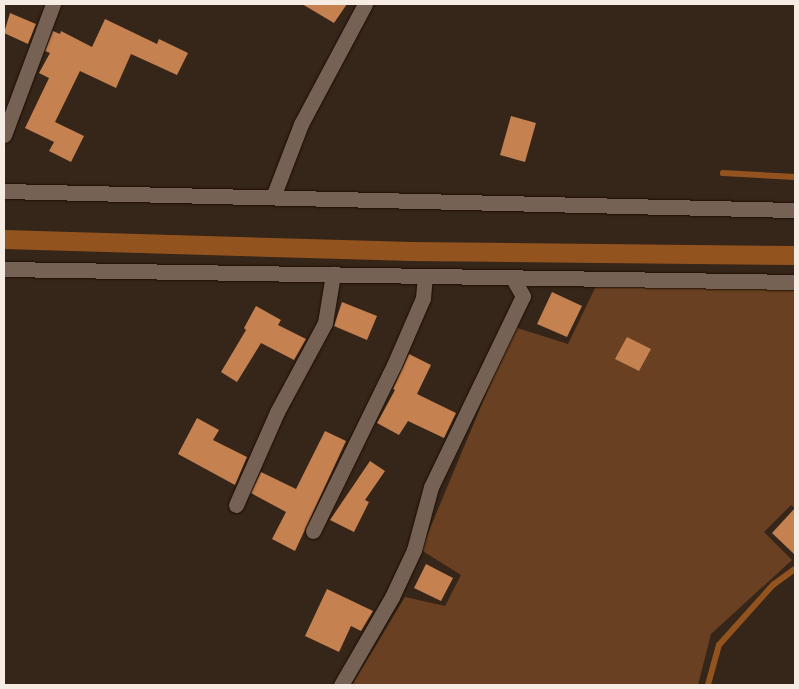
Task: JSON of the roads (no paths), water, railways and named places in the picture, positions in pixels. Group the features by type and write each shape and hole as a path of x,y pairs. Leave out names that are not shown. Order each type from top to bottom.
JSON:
{"street":[{"path":"4,135 53,4"},
{"path":"272,197 300,124 365,4"},
{"path":"4,191 795,210"},
{"path":"4,269 795,282"},
{"path":"236,505 277,412 325,323 334,274"},
{"path":"313,531 394,365 423,298 425,276"},
{"path":"341,685 392,597 414,550 431,486 523,296 512,277"}],"waterway":[{"path":"723,173 795,177"},
{"path":"4,239 412,251 795,255"},
{"path":"708,685 719,645 773,585 795,569"}]}
